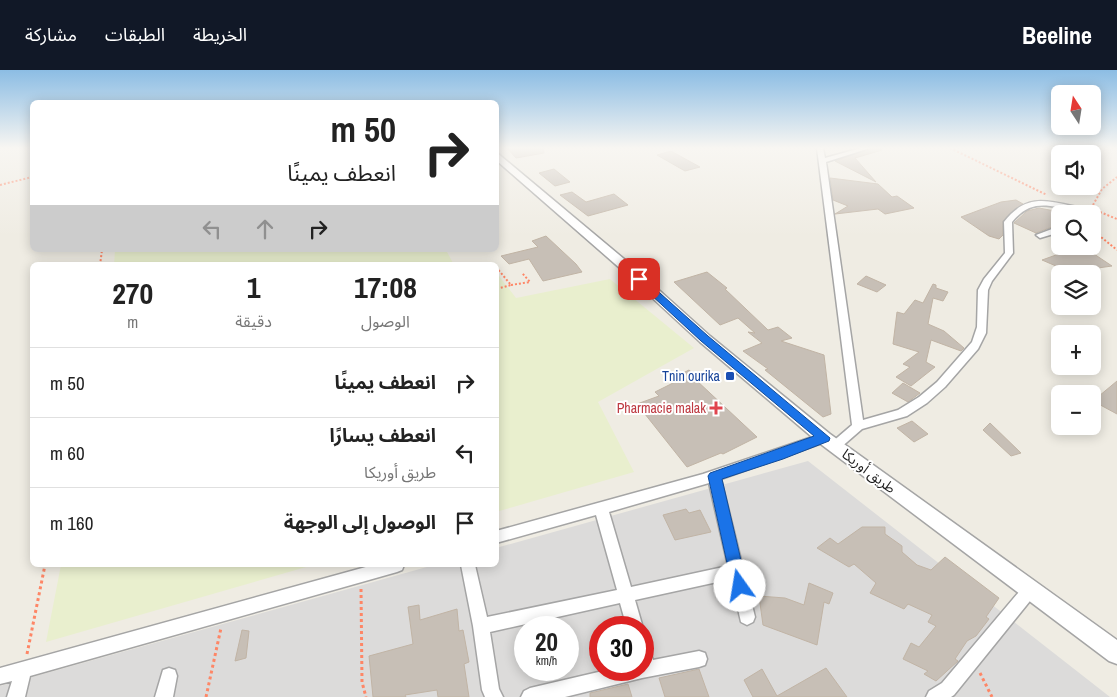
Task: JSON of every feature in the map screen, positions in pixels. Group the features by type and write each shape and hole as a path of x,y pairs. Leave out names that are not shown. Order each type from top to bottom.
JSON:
{"street":[{"name":"طريق أوريكا","path":"522,177 626,267 705,339 830,442 1117,653"},
{"path":"826,177 858,426"},
{"path":"499,536 830,442 871,420 891,417 922,401 936,390 979,339 984,319 982,292 985,284 1009,253 1008,222 1025,206 1037,203 1051,207"},
{"path":"1040,236 1051,232"},
{"path":"714,476 747,617"},
{"path":"601,508 631,616"},
{"path":"0,676 390,567"},
{"path":"468,567 481,626 491,690 494,697"},
{"path":"481,626 736,571"},
{"path":"935,697 948,689 1029,590"},
{"path":"654,668 699,660"},
{"path":"16,697 24,669"},
{"path":"164,697 170,676"},
{"path":"530,697 598,681"}],"path":[{"path":"1011,177 1048,195"},
{"path":"1093,205 1094,200 1110,180 1116,177"},
{"path":"0,185 30,178"},
{"path":"1101,212 1117,219"},
{"path":"1101,237 1117,250"},
{"path":"499,271 511,286"},
{"path":"499,288 530,282 522,273"},
{"path":"24,669 45,567"},
{"path":"361,575 362,682 366,697"},
{"path":"206,697 224,614"},
{"path":"973,658 992,697"}],"shaded area":[{"path":"808,461 1110,697 0,697 0,686 427,567 499,567 499,547"}],"green space":[{"path":"115,252 447,252 452,262 114,262"},
{"path":"499,276 516,298 610,279 694,348 598,402 634,472 499,511"},
{"path":"61,567 306,567 46,642"}],"building":[{"path":"544,177 564,177 570,182 555,186"},
{"path":"830,178 878,184 892,197 897,196 914,208 885,214 878,209 835,214 848,206 833,200"},
{"path":"572,192 586,202 614,194 628,205 588,216 560,195"},
{"path":"1016,200 1023,204 1003,221 1003,235 999,239 989,236 961,217 1001,202"},
{"path":"1039,208 1051,210 1051,227 1036,233 1014,223 1027,211"},
{"path":"546,236 582,272 543,281 529,259 509,264 501,256 538,247 532,241"},
{"path":"1056,255 1096,255 1112,266 1101,268 1101,265 1054,265 1042,260"},
{"path":"707,272 727,288 725,289 768,330 778,327 792,338 781,341 824,355 831,414 823,417 765,370 768,369 743,351 762,343 748,332 755,333 738,318 720,325 674,282"},
{"path":"866,276 886,285 877,292 857,284"},
{"path":"933,284 936,285 936,288 948,292 943,301 933,298 928,324 944,331 964,348 961,351 931,340 926,362 935,367 911,386 896,377 910,367 903,364 919,352 893,344 897,312 904,314 915,300 923,303"},
{"path":"689,370 697,377 695,379 757,437 723,454 721,453 687,467 637,404 659,396 655,392 679,380 675,377"},
{"path":"1117,381 1117,414 1101,405 1101,394"},
{"path":"903,383 920,393 908,402 892,393"},
{"path":"912,421 928,434 914,442 897,428"},
{"path":"990,423 1021,453 1011,456 983,430"},
{"path":"686,509 689,513 700,510 711,532 675,540 663,515"},
{"path":"862,527 885,527 885,534 902,546 902,552 917,565 931,570 945,557 999,598 986,617 989,619 976,636 967,641 955,659 958,661 936,681 924,674 928,671 903,659 911,643 919,647 936,626 928,622 932,615 908,604 904,609 870,593 876,583 854,564 849,567 817,548 830,538 838,544"},
{"path":"809,583 833,593 829,604 824,602 817,645 763,625 759,596 785,598 804,605"},
{"path":"419,605 420,620 457,609 459,631 463,630 469,662 464,664 469,697 438,697 437,690 405,695 406,697 373,697 369,656 413,644 408,607"},
{"path":"242,630 249,631 246,658 235,661"},
{"path":"826,668 847,697 753,697 744,680 762,669 777,696"},
{"path":"699,669 709,697 665,697 659,678"},
{"path":"628,684 632,697 590,697 590,693"}],"place":[{"name":"Tnin ourika","path":"730,376"},
{"name":"Pharmacie malak","path":"716,408"}],"route":[{"path":"639,279 705,339 824,438 778,456 714,476 740,586"}]}
